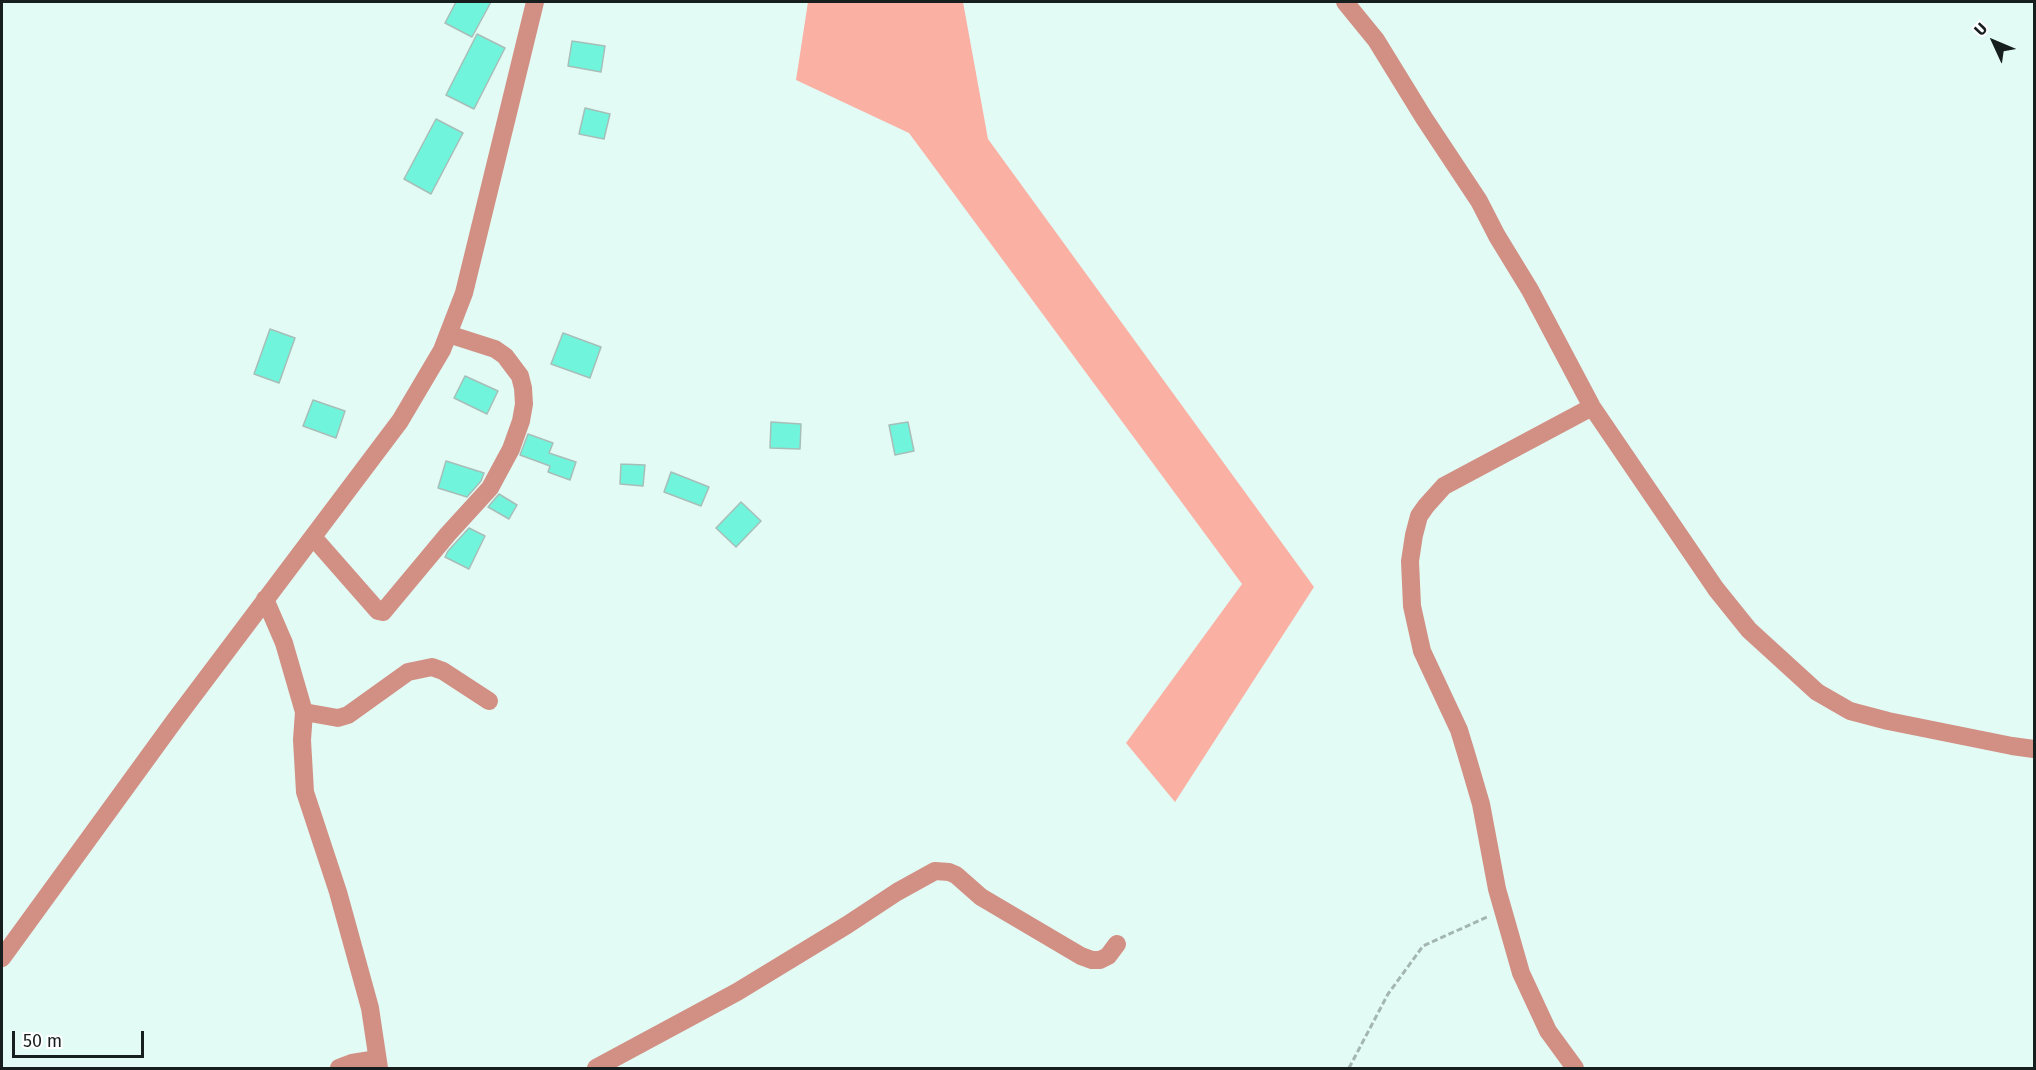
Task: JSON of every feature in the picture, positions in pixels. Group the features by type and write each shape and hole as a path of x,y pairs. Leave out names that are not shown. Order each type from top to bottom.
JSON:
{"street":[{"path":"2,958 66,867 400,421 432,367 464,293 535,2"},
{"path":"1345,2 1376,39 1424,118 1479,201 1530,290 1592,407 1731,610 1816,692 1837,705 1863,716 2034,749"},
{"path":"313,537 378,611 383,612 490,488 511,449 521,421 524,388 520,376 505,356 495,349 448,334"},
{"path":"1575,1068 1548,1031 1521,973 1503,909 1481,804 1461,738 1422,651 1414,622 1410,561 1419,516 1444,486 1592,407"},
{"path":"265,599 284,643 304,712 302,740 305,792 338,892 370,1008 378,1064 352,1063 339,1068"},
{"path":"304,712 338,718 348,715 408,672 432,667 443,671 489,701"},
{"path":"596,1068 737,992 897,892 935,871 956,875 981,897 1081,956 1100,960 1108,956 1117,944"}],"path":[{"path":"1349,1068 1388,994 1423,946 1503,909"}],"shaded area":[{"path":"808,2 963,2 988,139 1314,587 1175,802 1126,743 1242,584 909,133 796,80"}],"building":[{"path":"456,2 491,2 472,37 445,23"},
{"path":"477,34 505,48 474,109 446,95"},
{"path":"572,41 605,46 601,72 568,66"},
{"path":"585,108 610,114 604,139 579,134"},
{"path":"436,119 463,133 431,194 404,179"},
{"path":"270,329 295,338 279,383 254,374"},
{"path":"563,333 601,347 590,378 551,364"},
{"path":"465,376 498,391 487,414 454,398"},
{"path":"313,400 345,411 336,438 303,426"},
{"path":"771,422 801,424 800,449 770,448"},
{"path":"908,422 914,451 895,455 889,425"},
{"path":"528,434 553,443 549,453 576,462 570,480 548,472 550,466 520,455"},
{"path":"446,461 484,473 481,481 467,497 438,488"},
{"path":"621,464 645,465 643,486 620,484"},
{"path":"671,472 709,487 701,506 664,492"},
{"path":"499,494 517,505 509,519 488,507"},
{"path":"741,502 761,521 736,547 716,528"},
{"path":"469,528 485,536 469,569 445,557"}]}
